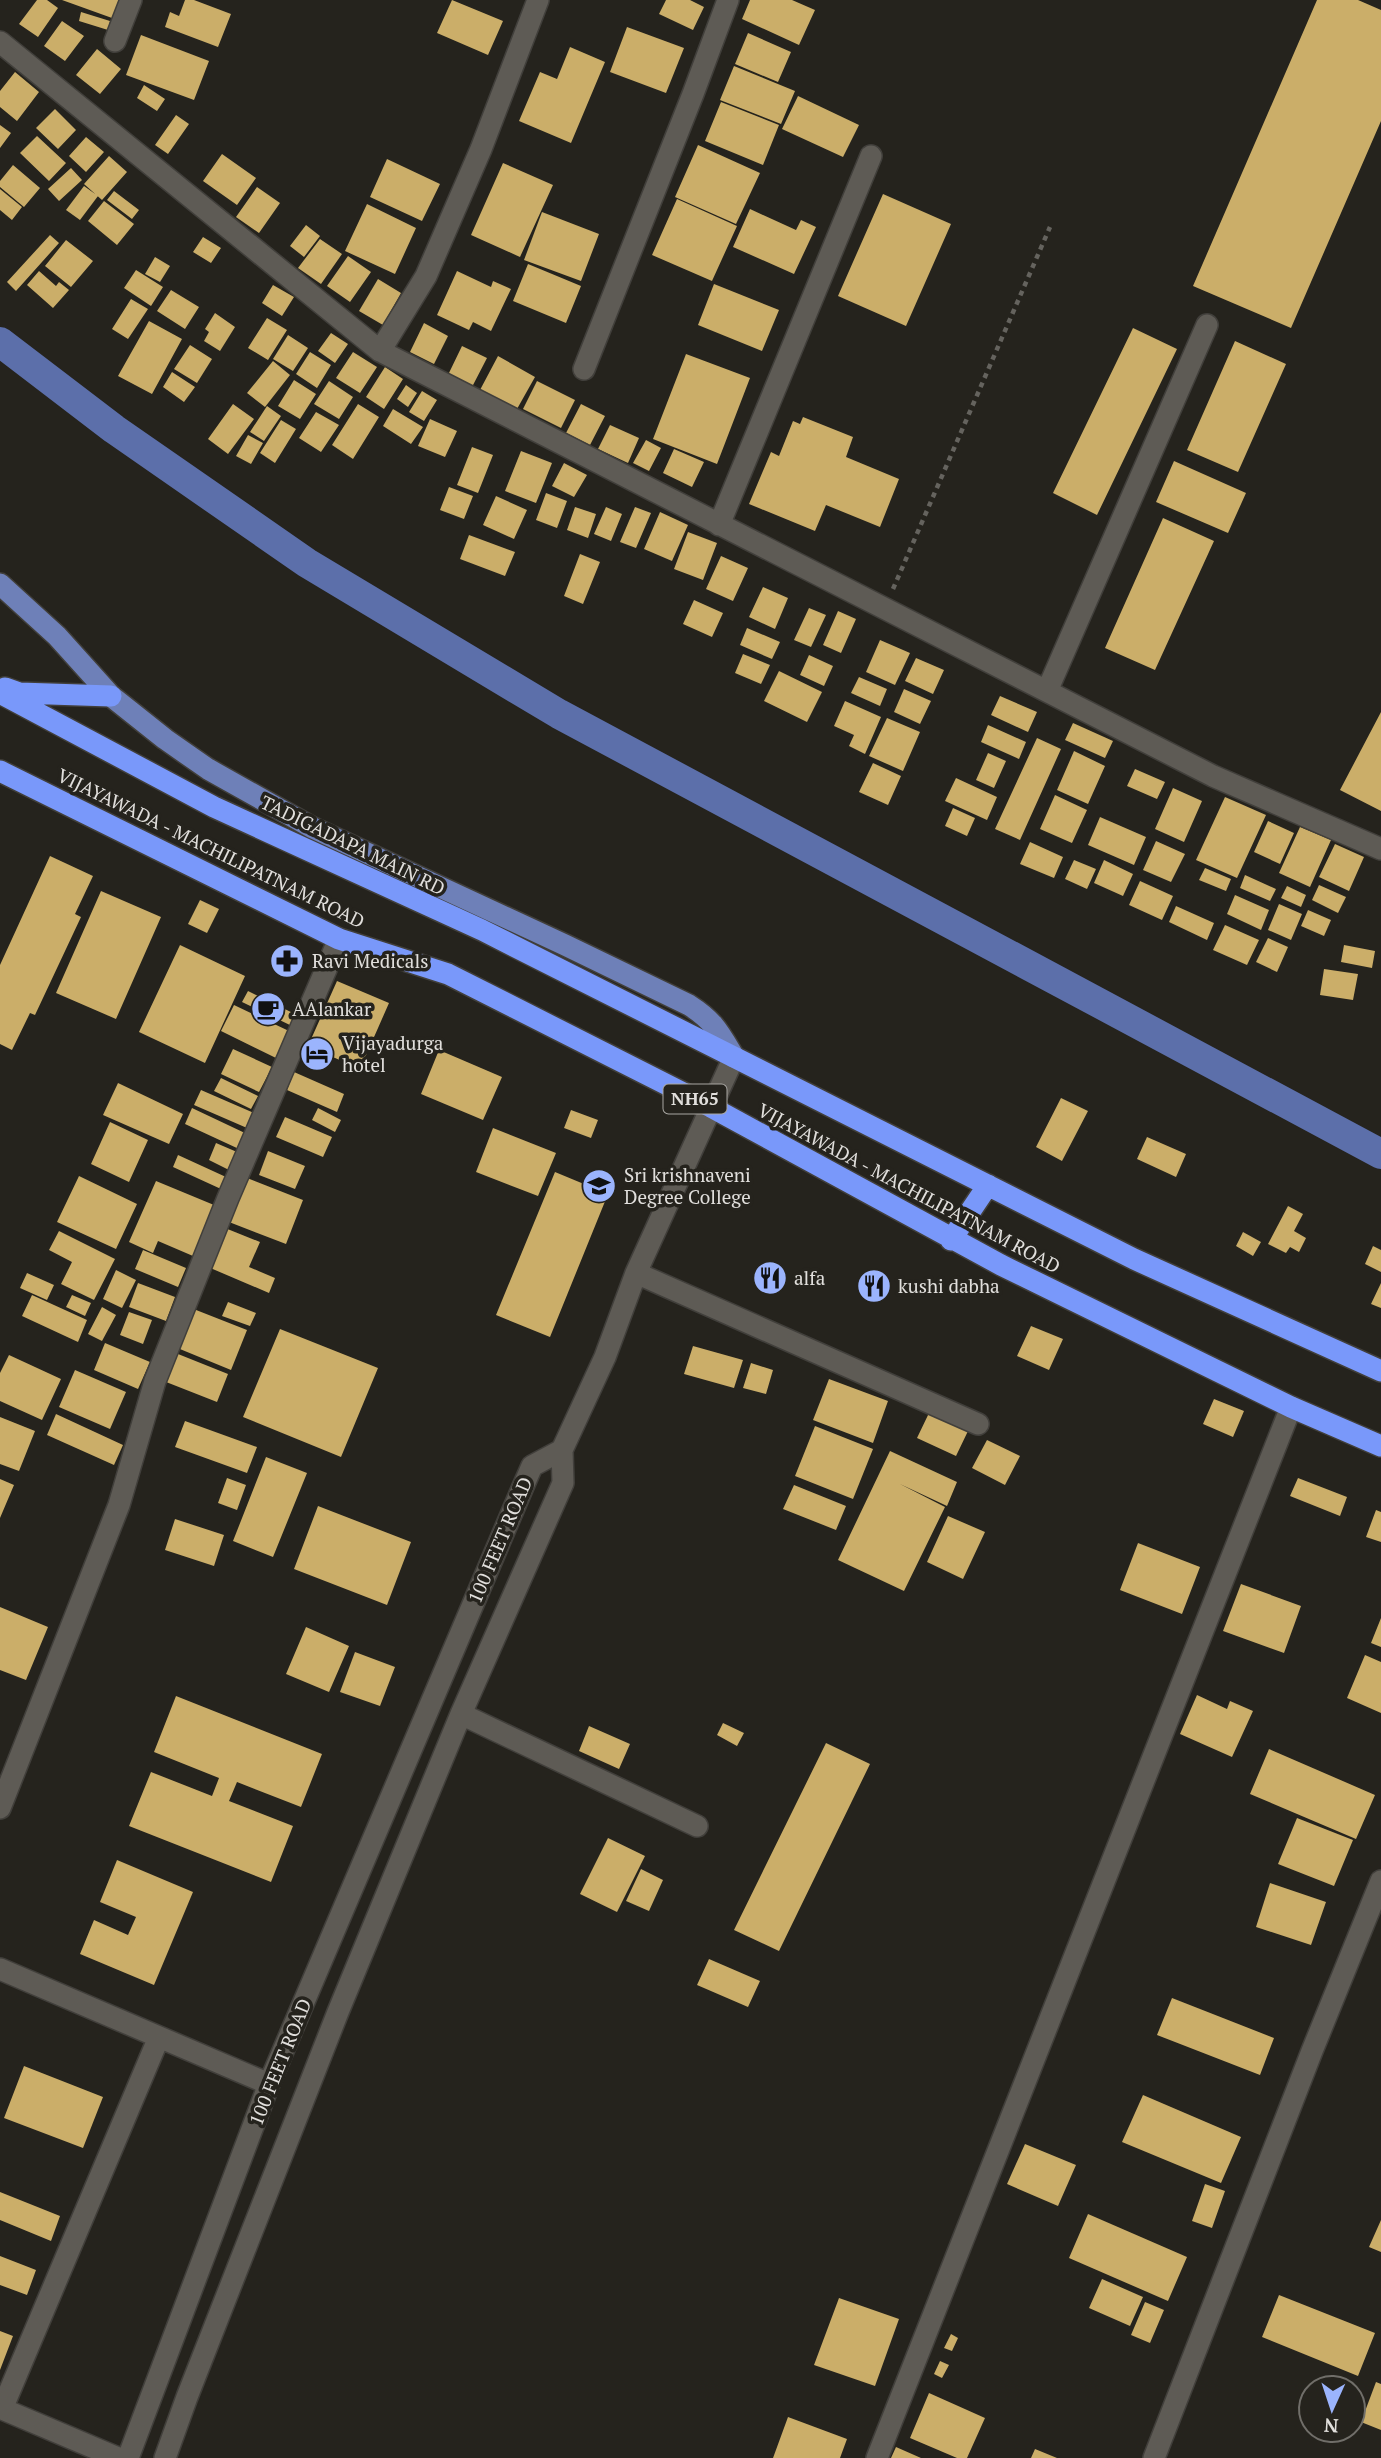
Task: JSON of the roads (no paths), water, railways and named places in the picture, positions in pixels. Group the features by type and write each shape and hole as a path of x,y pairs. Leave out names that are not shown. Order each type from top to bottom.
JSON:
{"highway":[{"path":"0,686 19,693 111,696"},
{"name":"VIJAYAWADA - MACHILIPATNAM ROAD","path":"0,694 214,807 482,930 1134,1259 1381,1371"},
{"name":"VIJAYAWADA - MACHILIPATNAM ROAD","path":"0,771 339,939 448,974 711,1107 951,1240 1290,1407 1381,1446"},
{"path":"951,1240 988,1185"}],"main road":[{"name":"TADIGADAPA MAIN RD","path":"0,584 57,636 111,696 208,769 313,828 689,1005 708,1017 718,1028 734,1057"}],"street":[{"path":"115,41 131,0"},
{"path":"380,351 426,276 481,149 538,0"},
{"path":"584,369 694,94 728,0"},
{"path":"0,42 380,351 1213,776 1381,849"},
{"path":"719,525 871,156"},
{"path":"1047,691 1207,326"},
{"path":"0,1808 118,1506 155,1381 228,1198 339,939"},
{"path":"562,1450 605,1357 636,1273 734,1057"},
{"path":"636,1273 978,1424"},
{"path":"877,2458 1290,1407"},
{"name":"100 FEET ROAD","path":"128,2458 269,2084 522,1489 532,1466 562,1450 563,1483 461,1714 306,2091 165,2458"},
{"path":"461,1714 697,1826"},
{"path":"1154,2458 1381,1881"},
{"path":"0,1969 269,2084"},
{"path":"118,2458 1,2409 159,2037"}],"waterway":[{"path":"0,342 114,429 307,563 559,714 1381,1154"}],"place":[{"name":"Ravi Medicals","path":"287,961"},
{"name":"AAlankar","path":"268,1009"},
{"name":"Vijayadurga hotel","path":"317,1054"},
{"name":"Sri krishnaveni Degree College","path":"599,1186"},
{"name":"alfa","path":"770,1278"},
{"name":"kushi dabha","path":"874,1286"}]}
